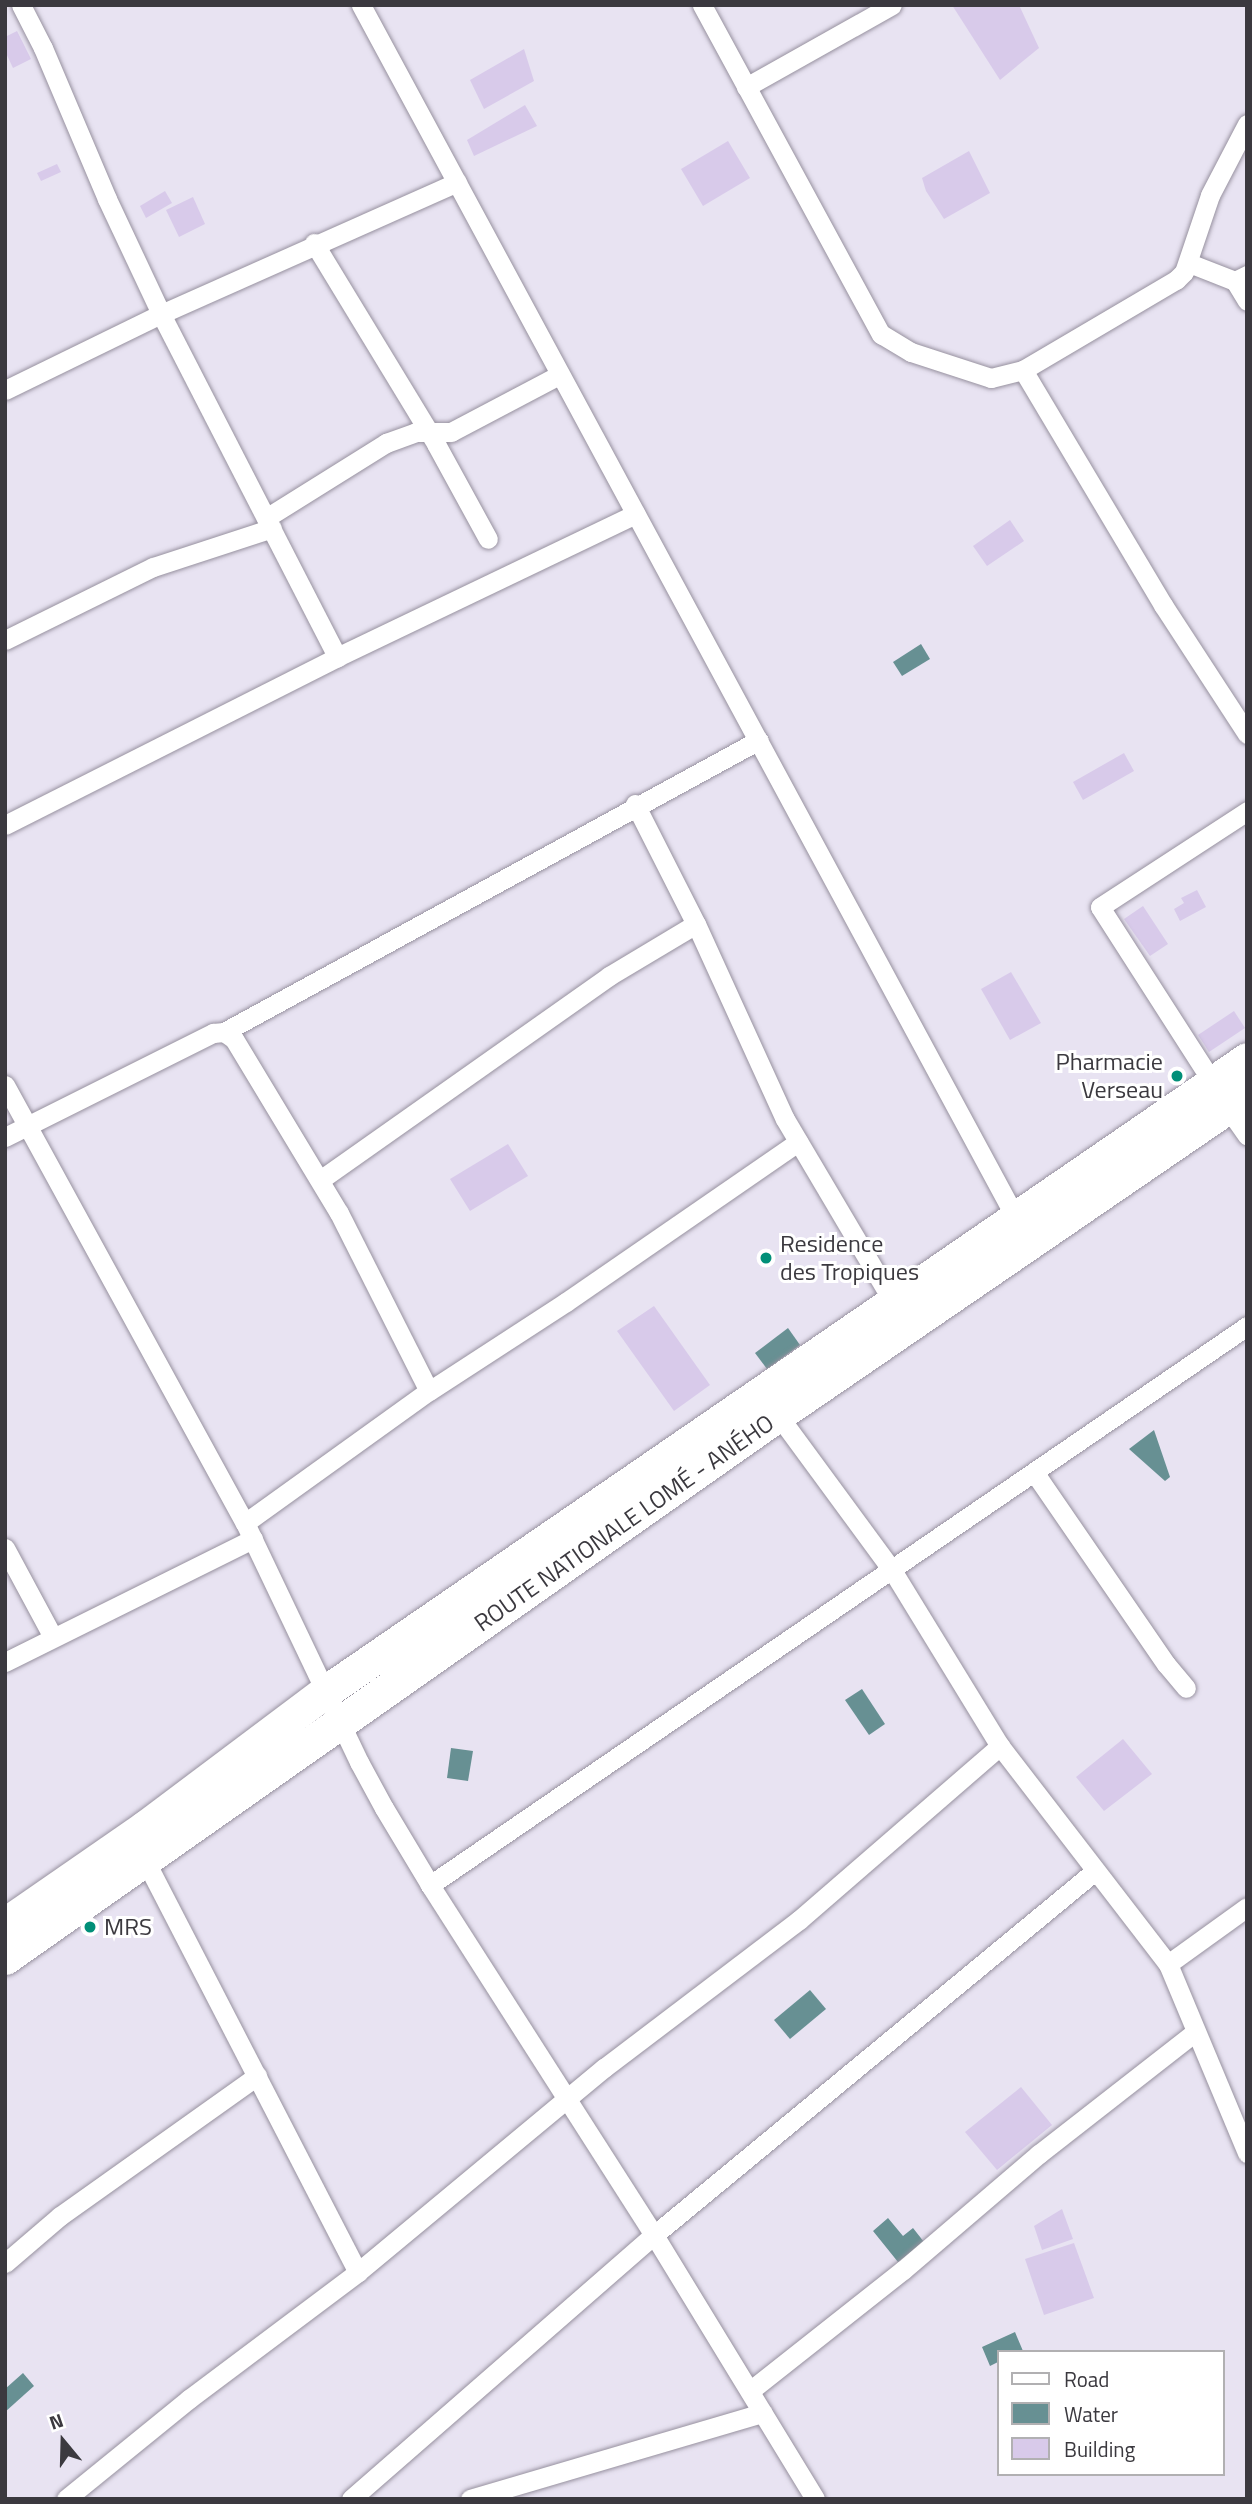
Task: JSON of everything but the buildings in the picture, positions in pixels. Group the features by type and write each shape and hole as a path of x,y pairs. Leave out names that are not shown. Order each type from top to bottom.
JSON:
{"highway":[{"name":"ROUTE NATIONALE LOMÉ - ANÉHO","path":"5,1958 778,1415 1024,1231 1229,1094 1247,1059"},
{"name":"ROUTE NATIONALE LOMÉ - ANÉHO","path":"5,1924 145,1827 325,1692 894,1303 1024,1231"}],"street":[{"path":"21,5 43,48 107,199 161,314 337,657"},
{"path":"361,5 1024,1231"},
{"path":"702,5 881,334 911,352 991,378 1023,370 1176,280 1189,263 1210,195 1247,124"},
{"path":"746,87 892,5"},
{"path":"5,390 314,243 457,182"},
{"path":"314,243 428,432 488,539"},
{"path":"1189,263 1241,278 1247,301"},
{"path":"1023,370 1163,605 1247,734"},
{"path":"5,640 153,568 269,523 386,443 409,434 456,430 559,375"},
{"path":"5,825 337,657 635,514"},
{"path":"5,1137 213,1033 223,1032 635,804 759,740"},
{"path":"635,804 696,924 766,1081 797,1142 894,1303"},
{"path":"1247,811 1100,907 1229,1094 1247,1136"},
{"path":"320,1180 608,976 696,924"},
{"path":"223,1032 234,1039 320,1180 429,1391"},
{"path":"5,1085 249,1531 325,1692 342,1721 359,1762 430,1885 568,2097 751,2390 814,2499"},
{"path":"5,1662 249,1531 429,1391 566,1302 797,1142"},
{"path":"430,1885 1247,1326"},
{"path":"778,1415 892,1570 1000,1746 1168,1964 1247,2153"},
{"path":"1034,1472 1158,1653 1186,1688"},
{"path":"5,1548 53,1637"},
{"path":"66,2499 189,2399 358,2272 568,2097 799,1920 1000,1746"},
{"path":"145,1860 358,2272"},
{"path":"351,2499 654,2235 1095,1871"},
{"path":"1168,1964 1247,1907"},
{"path":"751,2390 903,2270 1039,2154 1195,2033"},
{"path":"5,2263 60,2216 257,2076"},
{"path":"470,2499 763,2413"}],"water":[{"path":"921,644 930,659 902,676 893,662"},
{"path":"788,1328 800,1345 767,1369 755,1353"},
{"path":"1154,1430 1170,1477 1165,1481 1129,1449"},
{"path":"862,1689 885,1724 869,1735 845,1700"},
{"path":"451,1748 473,1751 468,1781 447,1778"},
{"path":"810,1990 826,2009 790,2039 774,2020"},
{"path":"888,2218 903,2236 913,2228 924,2242 898,2262 873,2231"},
{"path":"1015,2332 1023,2350 996,2350 996,2363 990,2366 982,2347"},
{"path":"23,2373 34,2386 5,2412 5,2389"}],"place":[{"name":"Pharmacie Verseau","path":"1177,1076"},
{"name":"Residence des Tropiques","path":"766,1258"},
{"name":"MRS","path":"90,1927"}]}
